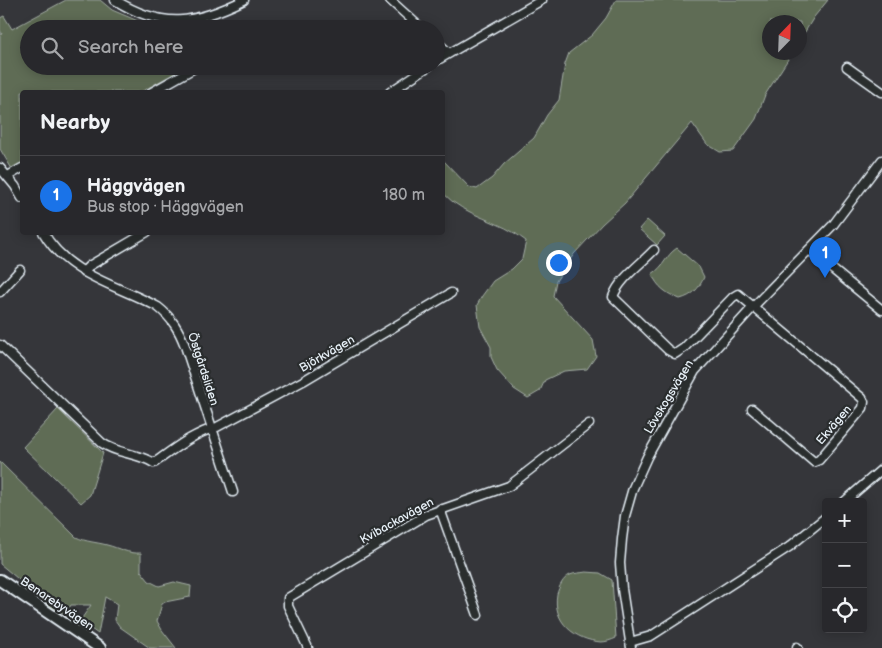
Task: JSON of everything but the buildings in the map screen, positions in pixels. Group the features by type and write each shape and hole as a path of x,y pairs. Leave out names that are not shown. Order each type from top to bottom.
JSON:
{"street":[{"path":"115,0 132,10 155,18 172,20"},
{"path":"185,20 210,14 244,0"},
{"path":"390,0 412,20"},
{"path":"445,55 542,0"},
{"path":"445,49 449,53"},
{"path":"847,67 882,92"},
{"path":"156,90 182,75"},
{"path":"393,90 416,75"},
{"name":"Lövskogsvägen","path":"630,645 620,563 625,516 633,488 659,433 695,372 754,306 833,225 882,160"},
{"path":"0,168 8,176 20,195"},
{"path":"8,176 20,169"},
{"name":"Östgårdsliden","path":"45,235 68,261 83,272 96,280 144,300 168,315 185,346 233,492"},
{"path":"83,272 89,266 142,235"},
{"path":"654,250 625,280 613,297 668,350 675,354 684,348 733,297 738,294 754,306"},
{"path":"809,250 882,310"},
{"path":"0,292 20,270"},
{"name":"Björkvägen","path":"0,345 102,443 109,448 148,459 154,464 178,446 303,381 451,293"},
{"name":"Ekvägen","path":"752,409 814,462 820,460 864,405 862,398 754,306"},
{"name":"Kvibackavägen","path":"308,648 288,606 288,598 413,523 440,509 509,486 589,424"},
{"path":"849,498 882,469"},
{"path":"440,509 478,615"},
{"path":"630,645 651,636 789,547 822,520"},
{"name":"Benarebyvägen","path":"0,580 100,648"}],"green space":[{"path":"66,0 100,0 112,10 136,20 29,20"},
{"path":"616,0 828,0 807,28 807,15 762,15 762,60 788,60 765,95 756,119 733,151 720,152 707,144 692,123 625,203 574,254 556,281 553,296 593,340 596,356 587,369 564,371 545,380 540,391 528,398 514,389 497,370 491,357 491,347 480,327 477,305 493,281 512,269 522,259 526,241 506,228 462,208 445,195 445,162 469,187 477,189 492,178 504,164 534,138 547,115 559,100 565,64 569,53 592,35 606,18"},
{"path":"4,16 12,29 20,25 20,75 171,75 145,90 20,90 20,164 12,169 0,149 0,35 2,34 0,18"},
{"path":"647,220 665,236 657,245 639,229"},
{"path":"677,248 699,267 704,277 695,291 680,299 663,290 652,274 660,268"},
{"path":"58,409 103,453 90,495 81,503 23,447"},
{"path":"0,462 76,537 128,552 141,553 141,571 149,581 159,586 174,582 191,586 190,597 162,604 157,621 176,648 150,648 120,627 115,620 117,604 105,597 98,634 80,621 91,605 71,605 65,614 52,607 0,564"},
{"path":"576,573 600,573 612,580 616,638 601,642 582,638 567,628 558,613 556,604 557,594 565,578"}],"place":[{"name":"Häggvägen","path":"825,278"}]}
